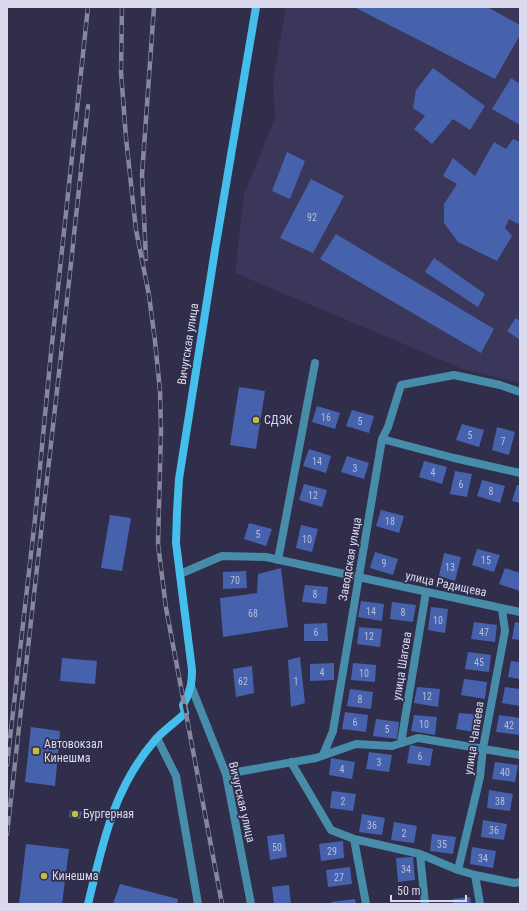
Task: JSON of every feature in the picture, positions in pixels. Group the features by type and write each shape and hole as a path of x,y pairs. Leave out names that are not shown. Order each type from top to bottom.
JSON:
{"main road":[{"name":"Вичугская улица","path":"88,904 111,816 128,778 139,760 157,738 186,713 183,704 189,694 192,670 176,544 176,512 179,479 215,250 256,7"}],"street":[{"path":"278,560 315,363"},
{"name":"Заводская улица","path":"323,755 333,731 363,578 382,439 388,427 401,384 454,375 500,385 520,392"},
{"path":"382,439 454,458 520,473"},
{"name":"улица Радищева","path":"180,574 222,556 266,557 520,612"},
{"name":"улица Шагова","path":"401,743 426,592"},
{"name":"улица Чапаева","path":"458,870 480,777 483,748 505,631 502,608"},
{"name":"Вичугская улица","path":"191,686 226,774 250,904"},
{"path":"157,738 176,776 198,904"},
{"path":"226,774 323,755 356,744 392,746 418,738 520,754"},
{"path":"291,762 331,830 354,839 420,854 458,870 475,875 514,883 520,882"},
{"path":"354,839 366,904"},
{"path":"420,854 425,904"},
{"path":"475,875 480,904"}],"shaded area":[{"path":"286,7 520,7 520,383 463,369 235,273 244,195 275,118 273,81"}],"building":[{"path":"354,7 487,7 520,25 520,35 495,79"},
{"path":"433,68 485,106 470,130 453,119 432,144 414,129 425,116 413,108 416,90"},
{"path":"511,78 520,84 520,125 492,109"},
{"path":"513,139 520,142 520,221 518,224 509,219 505,228 512,236 497,261 458,242 444,223 444,204 457,184 443,176 453,158 475,176 494,142 506,149"},
{"path":"287,152 305,161 290,199 272,191"},
{"path":"311,179 344,196 313,253 280,238"},
{"path":"336,234 494,329 481,353 320,259"},
{"path":"434,258 485,294 478,307 425,272"},
{"path":"516,318 520,321 520,340 507,331"},
{"path":"239,387 265,391 256,449 230,445"},
{"path":"317,406 340,413 335,429 312,422"},
{"path":"352,410 374,416 369,433 346,426"},
{"path":"462,424 484,430 479,447 456,440"},
{"path":"497,427 515,432 509,455 492,450"},
{"path":"309,449 331,456 326,473 303,466"},
{"path":"347,456 369,463 364,479 341,472"},
{"path":"424,461 447,467 442,484 419,477"},
{"path":"455,471 472,474 467,497 450,494"},
{"path":"482,480 505,486 500,503 477,496"},
{"path":"304,484 327,490 322,507 299,500"},
{"path":"517,485 520,485 520,503 512,501"},
{"path":"381,510 404,516 399,533 376,526"},
{"path":"110,515 131,518 122,571 101,568"},
{"path":"249,523 272,529 266,546 244,539"},
{"path":"301,525 318,529 312,552 296,548"},
{"path":"477,549 500,555 494,572 472,565"},
{"path":"375,552 398,559 393,575 370,568"},
{"path":"444,553 461,557 455,581 439,576"},
{"path":"281,568 288,627 223,637 220,598 257,593 258,574"},
{"path":"505,568 520,573 520,591 499,584"},
{"path":"246,571 247,588 223,589 223,572"},
{"path":"305,585 328,587 326,604 302,602"},
{"path":"361,601 384,604 382,621 358,617"},
{"path":"392,602 416,605 413,622 390,619"},
{"path":"431,607 448,609 445,633 428,630"},
{"path":"474,622 497,625 495,642 471,639"},
{"path":"515,622 520,623 520,640 512,639"},
{"path":"327,623 328,641 304,641 304,624"},
{"path":"359,627 382,629 380,647 357,644"},
{"path":"468,652 491,655 489,672 465,669"},
{"path":"300,657 305,703 291,707 288,660"},
{"path":"62,658 97,661 95,684 60,681"},
{"path":"511,661 520,662 520,679 508,677"},
{"path":"334,663 334,680 310,681 310,664"},
{"path":"353,663 376,665 375,682 351,680"},
{"path":"252,666 254,693 236,697 233,669"},
{"path":"464,679 487,682 485,699 461,695"},
{"path":"417,687 440,689 438,707 414,703"},
{"path":"505,687 520,689 520,706 502,703"},
{"path":"350,689 373,692 371,709 347,706"},
{"path":"345,712 368,715 366,732 342,729"},
{"path":"459,713 482,715 479,733 456,729"},
{"path":"414,715 437,717 435,735 411,731"},
{"path":"499,715 520,718 520,735 496,732"},
{"path":"376,719 399,722 397,739 373,736"},
{"path":"31,727 60,731 55,786 25,782"},
{"path":"410,745 433,749 430,766 407,763"},
{"path":"369,752 392,755 389,772 366,769"},
{"path":"331,758 355,762 352,779 329,775"},
{"path":"495,762 518,765 515,782 492,779"},
{"path":"489,790 513,794 510,811 487,808"},
{"path":"332,791 356,794 353,811 330,808"},
{"name":"Бургерная","path":"70,810 82,812 80,819 69,817"},
{"path":"362,814 385,818 382,835 359,832"},
{"path":"483,820 507,824 504,840 481,837"},
{"path":"394,822 417,826 414,843 391,840"},
{"path":"284,834 287,857 270,860 267,836"},
{"path":"432,834 456,837 453,854 430,851"},
{"path":"343,841 344,858 321,861 319,844"},
{"name":"Кинешма","path":"26,844 69,849 62,904 19,904"},
{"path":"472,847 496,851 493,868 470,864"},
{"path":"413,857 415,880 398,882 396,858"},
{"path":"350,867 352,884 328,887 326,870"},
{"path":"120,884 178,899 177,904 113,904"},
{"path":"289,885 291,904 274,904 272,887"},
{"path":"470,897 471,904 453,904 453,899"},
{"path":"355,899 356,904 332,904 331,902"}],"railway":[{"path":"7,765 35,519 88,7"},
{"path":"122,7 121,72 126,138 136,230 149,295 160,391 161,431 158,544 166,608 222,904"},
{"path":"146,259 142,175 154,7"},
{"path":"7,834 88,106"}],"place":[{"name":"СДЭК","path":"256,420"},
{"name":"Автовокзал Кинешма","path":"36,751"},
{"name":"Бургерная","path":"75,814"},
{"name":"Кинешма","path":"44,876"}]}
